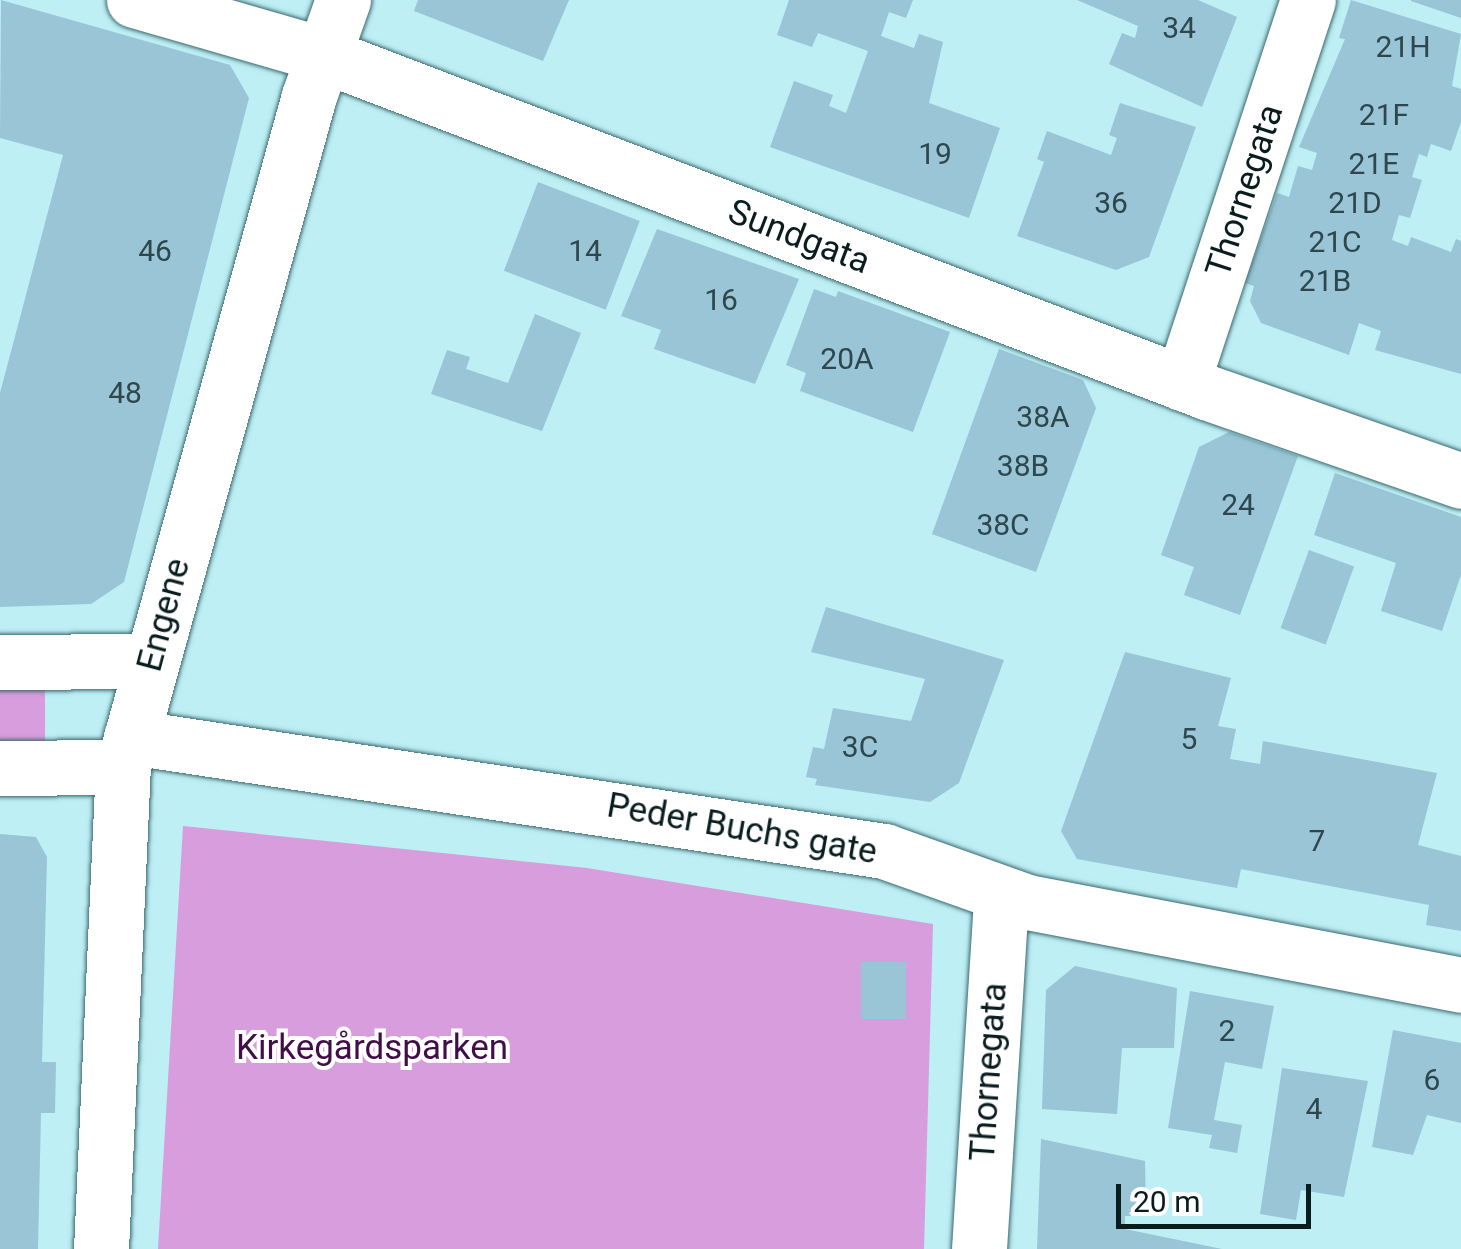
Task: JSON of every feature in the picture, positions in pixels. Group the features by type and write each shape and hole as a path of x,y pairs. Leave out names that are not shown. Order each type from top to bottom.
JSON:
{"street":[{"name":"Sundgata","path":"134,0 321,54 1182,383 1461,482"},
{"name":"Engene","path":"101,1249 127,752 321,54 343,0"},
{"name":"Thornegata","path":"1182,383 1308,0"},
{"path":"0,662 152,660"},
{"name":"Peder Buchs gate","path":"0,768 127,752 884,850 1001,894 1461,985"},
{"name":"Thornegata","path":"979,1249 1001,894"}],"green space":[{"path":"0,687 45,687 45,741 0,741"},
{"name":"Kirkegårdsparken","path":"183,826 587,868 933,924 924,1249 158,1249"}],"building":[{"path":"1,0 230,65 249,98 124,582 91,604 0,607 0,393 63,155 0,138"},
{"path":"418,0 569,0 543,61 414,11"},
{"path":"789,0 913,0 906,18 889,12 881,36 914,48 919,34 943,42 929,103 1000,128 969,218 770,147 794,81 833,95 829,106 846,113 868,51 818,33 812,47 777,35"},
{"path":"1077,0 1198,0 1237,17 1202,107 1109,64 1122,33 1135,38 1138,26"},
{"path":"1351,0 1461,34 1452,86 1461,89 1461,122 1451,151 1431,144 1427,157 1419,154 1412,177 1422,180 1410,218 1399,215 1392,240 1408,246 1411,237 1451,252 1456,239 1461,241 1461,374 1375,350 1381,331 1359,323 1349,355 1261,323 1250,301 1254,286 1245,283 1277,193 1289,197 1298,166 1312,170 1317,153 1299,147 1345,39 1339,38"},
{"path":"1411,0 1461,0 1461,18 1411,1"},
{"path":"1120,103 1196,127 1149,257 1116,270 1017,236 1044,162 1037,159 1047,131 1111,155 1117,138 1109,135"},
{"path":"538,182 640,221 606,310 504,271"},
{"path":"657,229 799,279 755,384 654,349 661,330 621,316"},
{"path":"814,289 836,297 838,291 950,332 913,432 800,391 806,373 786,365"},
{"path":"535,314 581,333 542,431 431,394 447,350 470,357 466,369 508,383"},
{"path":"999,349 1083,380 1096,408 1036,572 932,534"},
{"path":"1229,432 1298,456 1240,615 1184,595 1194,567 1161,555 1199,447"},
{"path":"1335,473 1461,517 1461,575 1442,631 1381,611 1396,563 1314,535"},
{"path":"1309,550 1354,566 1326,644 1281,628"},
{"path":"826,607 1004,660 959,783 930,802 815,785 817,779 806,777 813,747 824,749 833,708 911,721 925,679 811,652"},
{"path":"1125,652 1231,678 1218,726 1236,729 1230,759 1260,764 1263,741 1437,773 1418,845 1461,856 1461,931 1426,925 1429,905 1241,869 1237,888 1077,859 1061,831"},
{"path":"0,834 36,837 47,857 42,1062 56,1062 55,1113 41,1113 38,1249 0,1249"},
{"path":"861,962 906,962 906,1019 861,1019"},
{"path":"1075,966 1177,988 1174,1048 1122,1048 1117,1114 1042,1109 1046,990"},
{"path":"1190,991 1274,1006 1262,1069 1225,1062 1214,1120 1242,1125 1237,1153 1209,1148 1212,1135 1168,1128"},
{"path":"1393,1030 1461,1043 1461,1123 1427,1115 1413,1155 1372,1147"},
{"path":"1282,1068 1368,1081 1344,1197 1301,1190 1296,1220 1260,1214"},
{"path":"1041,1139 1145,1161 1146,1216 1125,1216 1125,1229 1222,1249 1037,1249"}]}
